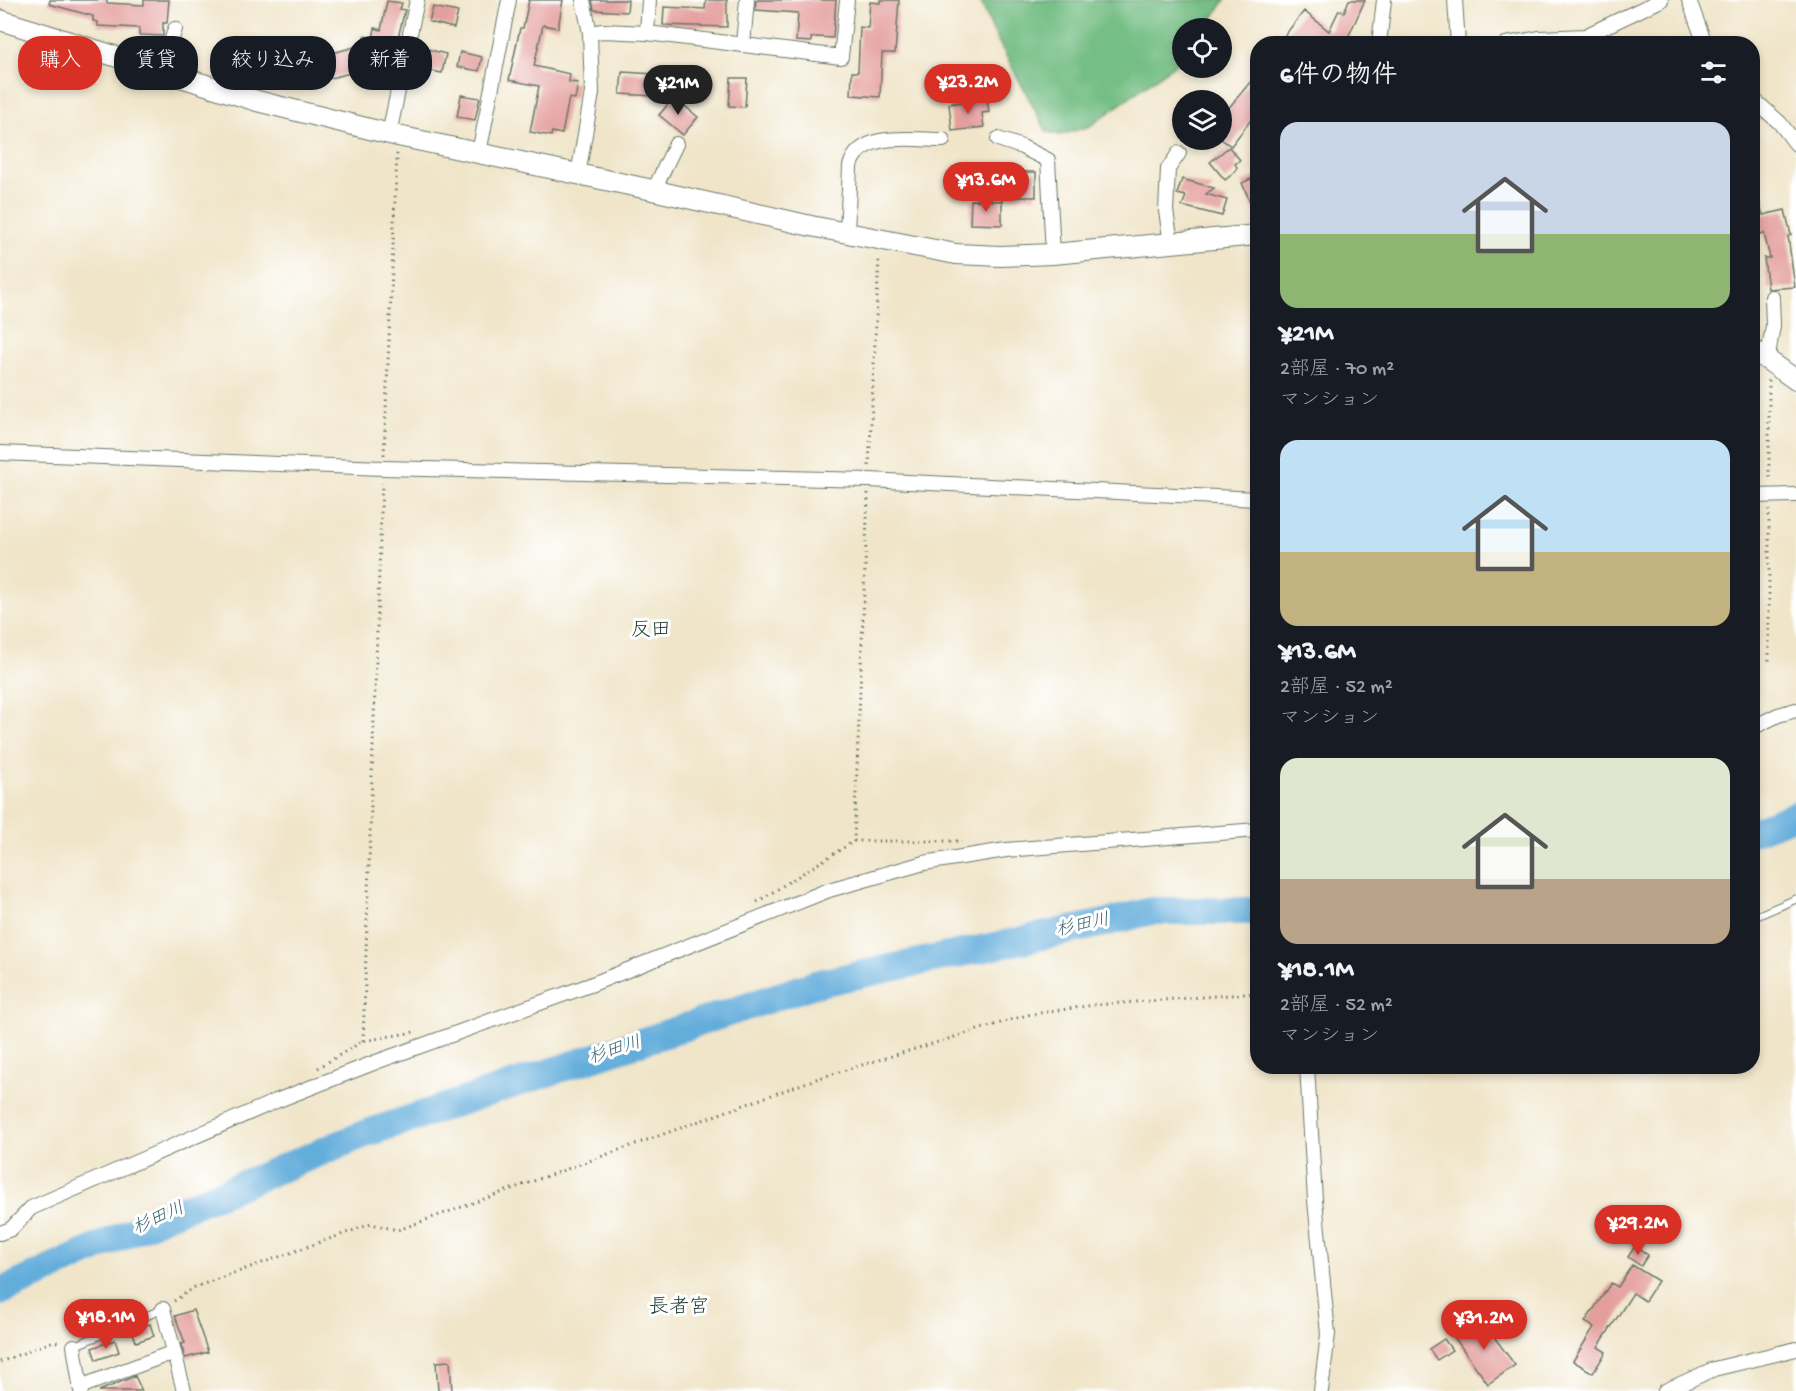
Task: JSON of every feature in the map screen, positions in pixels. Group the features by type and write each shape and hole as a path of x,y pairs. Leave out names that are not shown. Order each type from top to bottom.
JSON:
{"street":[{"path":"394,135 417,0"},
{"path":"479,153 509,0"},
{"path":"578,175 592,93 590,33 583,0"},
{"path":"647,33 649,0"},
{"path":"743,44 747,0"},
{"path":"590,33 603,31 647,33 841,57 847,0"},
{"path":"1380,36 1384,0"},
{"path":"1455,0 1457,36"},
{"path":"1689,0 1702,36"},
{"path":"1595,36 1652,2"},
{"path":"0,20 114,56"},
{"path":"173,36 175,29"},
{"path":"198,82 257,100 394,135 880,240 956,254 1001,256 1053,254 1250,236"},
{"path":"1760,105 1780,123 1796,144"},
{"path":"998,139 1022,147 1048,160 1053,254"},
{"path":"847,233 850,166 852,157 858,150 885,140 943,140"},
{"path":"654,190 676,144"},
{"path":"1171,243 1166,211 1168,169 1179,153"},
{"path":"1769,360 1768,349 1773,326 1772,297"},
{"path":"1760,354 1796,380"},
{"path":"0,453 383,468 869,480 1250,499"},
{"path":"1760,496 1796,495"},
{"path":"1760,724 1796,710"},
{"path":"0,1233 11,1228 31,1208 276,1101 376,1062 466,1032 590,985 829,890 924,863 1006,850 1250,831"},
{"path":"1307,1074 1315,1200 1328,1334 1321,1391"},
{"path":"163,1309 184,1391"},
{"path":"74,1346 80,1389 174,1352"},
{"path":"1665,1391 1714,1369 1796,1349"}],"lane":[{"path":"1760,915 1796,899"},
{"path":"74,1346 163,1309"}],"path":[{"path":"363,1041 394,135"},
{"path":"854,841 880,240"},
{"path":"749,907 854,841 972,841"},
{"path":"163,1309 195,1287 371,1224 398,1230 816,1079 1027,1015 1094,1005 1250,994"},
{"path":"0,1362 54,1341 74,1346"}],"green space":[{"path":"980,0 1225,0 1213,18 1172,18 1172,66 1090,126 1060,135 1047,132 996,37"}],"building":[{"path":"50,0 107,0 107,3 144,5 144,0 169,0 167,23 163,23 163,36 139,35 139,28 98,26 98,22 93,21 93,16 49,4"},
{"path":"529,0 563,0 558,28 543,25 534,66 570,74 569,82 578,83 575,99 569,98 562,134 552,132 551,136 530,132 539,86 509,80 520,28 523,28"},
{"path":"592,0 628,0 627,12 594,10"},
{"path":"706,0 727,0 727,27 663,25 664,7 705,9"},
{"path":"756,0 836,0 833,38 817,37 811,38 811,42 796,41 798,13 755,10"},
{"path":"880,0 899,0 895,53 882,53 880,97 851,95 852,72 858,72 860,27 868,28 870,2 880,3"},
{"path":"1349,0 1365,0 1349,36 1284,36 1304,11 1329,31 1339,10 1344,12"},
{"path":"387,1 402,3 400,9 405,10 398,36 373,36 375,28 381,30"},
{"path":"433,7 458,12 454,28 429,22"},
{"path":"348,49 348,74 336,77 336,52"},
{"path":"432,50 446,54 442,73 432,71"},
{"path":"460,52 482,57 479,71 457,67"},
{"path":"622,72 655,74 654,96 620,94"},
{"path":"731,78 747,78 745,107 729,106"},
{"path":"1250,82 1250,121 1232,145 1232,104"},
{"path":"461,95 480,98 475,120 457,117"},
{"path":"674,97 698,117 683,135 659,115"},
{"path":"987,99 989,112 982,113 984,127 952,131 949,104"},
{"path":"1225,150 1232,150 1240,160 1235,164 1237,167 1235,172 1225,180 1210,162"},
{"path":"1004,172 1036,172 1036,197 1004,197"},
{"path":"1182,179 1214,188 1206,194 1227,200 1222,216 1182,206 1186,196 1177,194"},
{"path":"1250,179 1250,201 1242,183"},
{"path":"971,200 1002,201 1002,225 970,224"},
{"path":"1760,204 1763,215 1785,210 1791,235 1788,236 1795,287 1768,289 1764,258 1770,258 1764,233 1760,234"},
{"path":"1635,1246 1648,1255 1641,1266 1628,1257"},
{"path":"1632,1265 1658,1281 1645,1301 1633,1293 1598,1347 1606,1352 1593,1373 1573,1361 1594,1327 1585,1322 1611,1283 1618,1287"},
{"path":"193,1310 208,1352 185,1358 181,1344 185,1343 175,1316"},
{"path":"1480,1318 1515,1365 1488,1384 1454,1337"},
{"path":"150,1324 154,1336 136,1342 132,1330"},
{"path":"1444,1339 1452,1350 1437,1360 1429,1349"},
{"path":"115,1340 119,1352 96,1360 92,1348"},
{"path":"450,1361 452,1391 438,1391 436,1362"},
{"path":"135,1376 142,1391 99,1391"}],"waterway":[{"name":"杉田川","path":"1760,829 1796,815"},
{"name":"杉田川","path":"0,1292 168,1215 367,1133 815,984 1151,911 1250,911"}],"district":[{"name":"反田","path":"651,631"},
{"name":"長者宮","path":"679,1308"}]}
